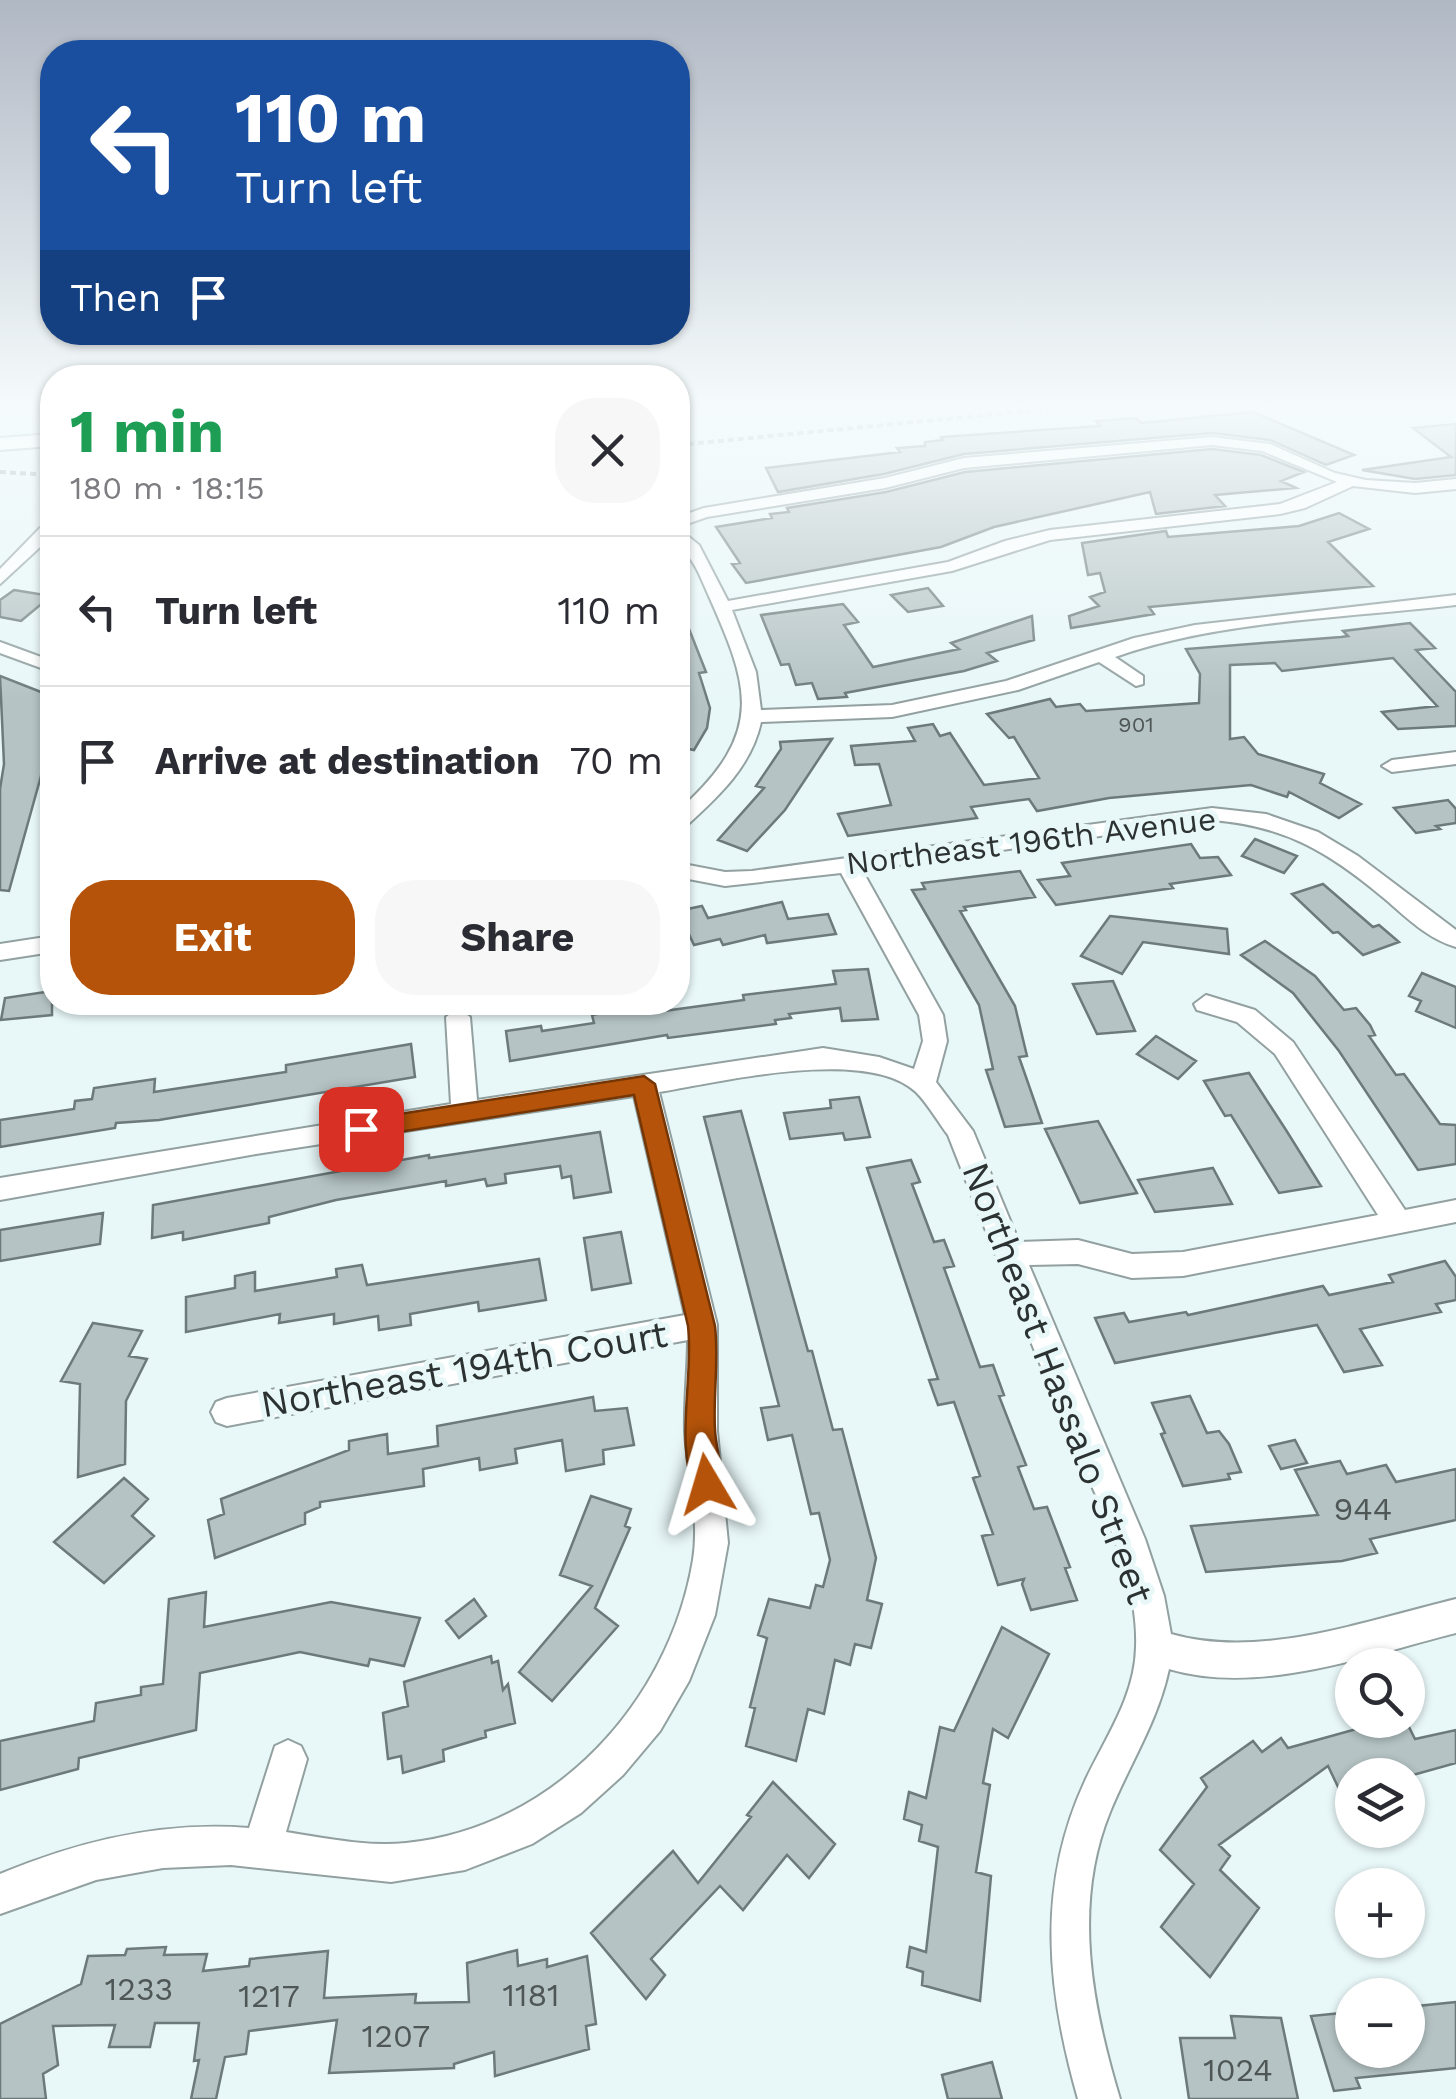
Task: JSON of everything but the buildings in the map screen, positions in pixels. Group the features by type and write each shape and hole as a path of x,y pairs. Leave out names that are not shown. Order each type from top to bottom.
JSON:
{"street":[{"path":"690,519 759,503"},
{"path":"722,606 952,566 1030,538 1280,509 1304,503"},
{"path":"0,579 40,540"},
{"path":"690,547 701,559 749,670 755,716 732,766 690,811"},
{"path":"755,716 848,715 954,700 1104,657 1140,642 1196,630 1456,600"},
{"path":"2,650 40,663"},
{"path":"1104,657 1136,680"},
{"path":"1392,766 1456,758"},
{"name":"Northeast 196th Avenue","path":"690,872 725,879 1212,814 1277,821 1312,834 1340,850 1428,922 1456,938"},
{"path":"0,1189 823,1058 852,1059 923,1083 935,1041 930,1015 848,865"},
{"path":"0,952 40,946"},
{"path":"1206,1004 1246,1016 1284,1048 1398,1222"},
{"path":"458,1017 465,1114"},
{"name":"Northeast Hassalo Street","path":"923,1083 960,1131 1126,1536 1150,1610 1154,1648 1148,1680 1129,1739 1089,1817 1074,1876 1066,1951 1085,2052 1100,2099"},
{"path":"0,1894 92,1861 179,1846 262,1848 406,1862 455,1853 502,1836 548,1812 589,1784 625,1750 678,1670 694,1627 711,1557 710,1505 700,1427 705,1358 702,1326 644,1084"},
{"path":"1009,1254 1078,1252 1132,1266 1183,1264 1456,1212"},
{"name":"Northeast 194th Court","path":"227,1412 702,1326"},
{"path":"1154,1648 1198,1658 1316,1649 1456,1616"},
{"path":"262,1848 288,1759"}],"route":[{"path":"361,1129 644,1084 702,1326 705,1358 700,1427 707,1484"}]}
